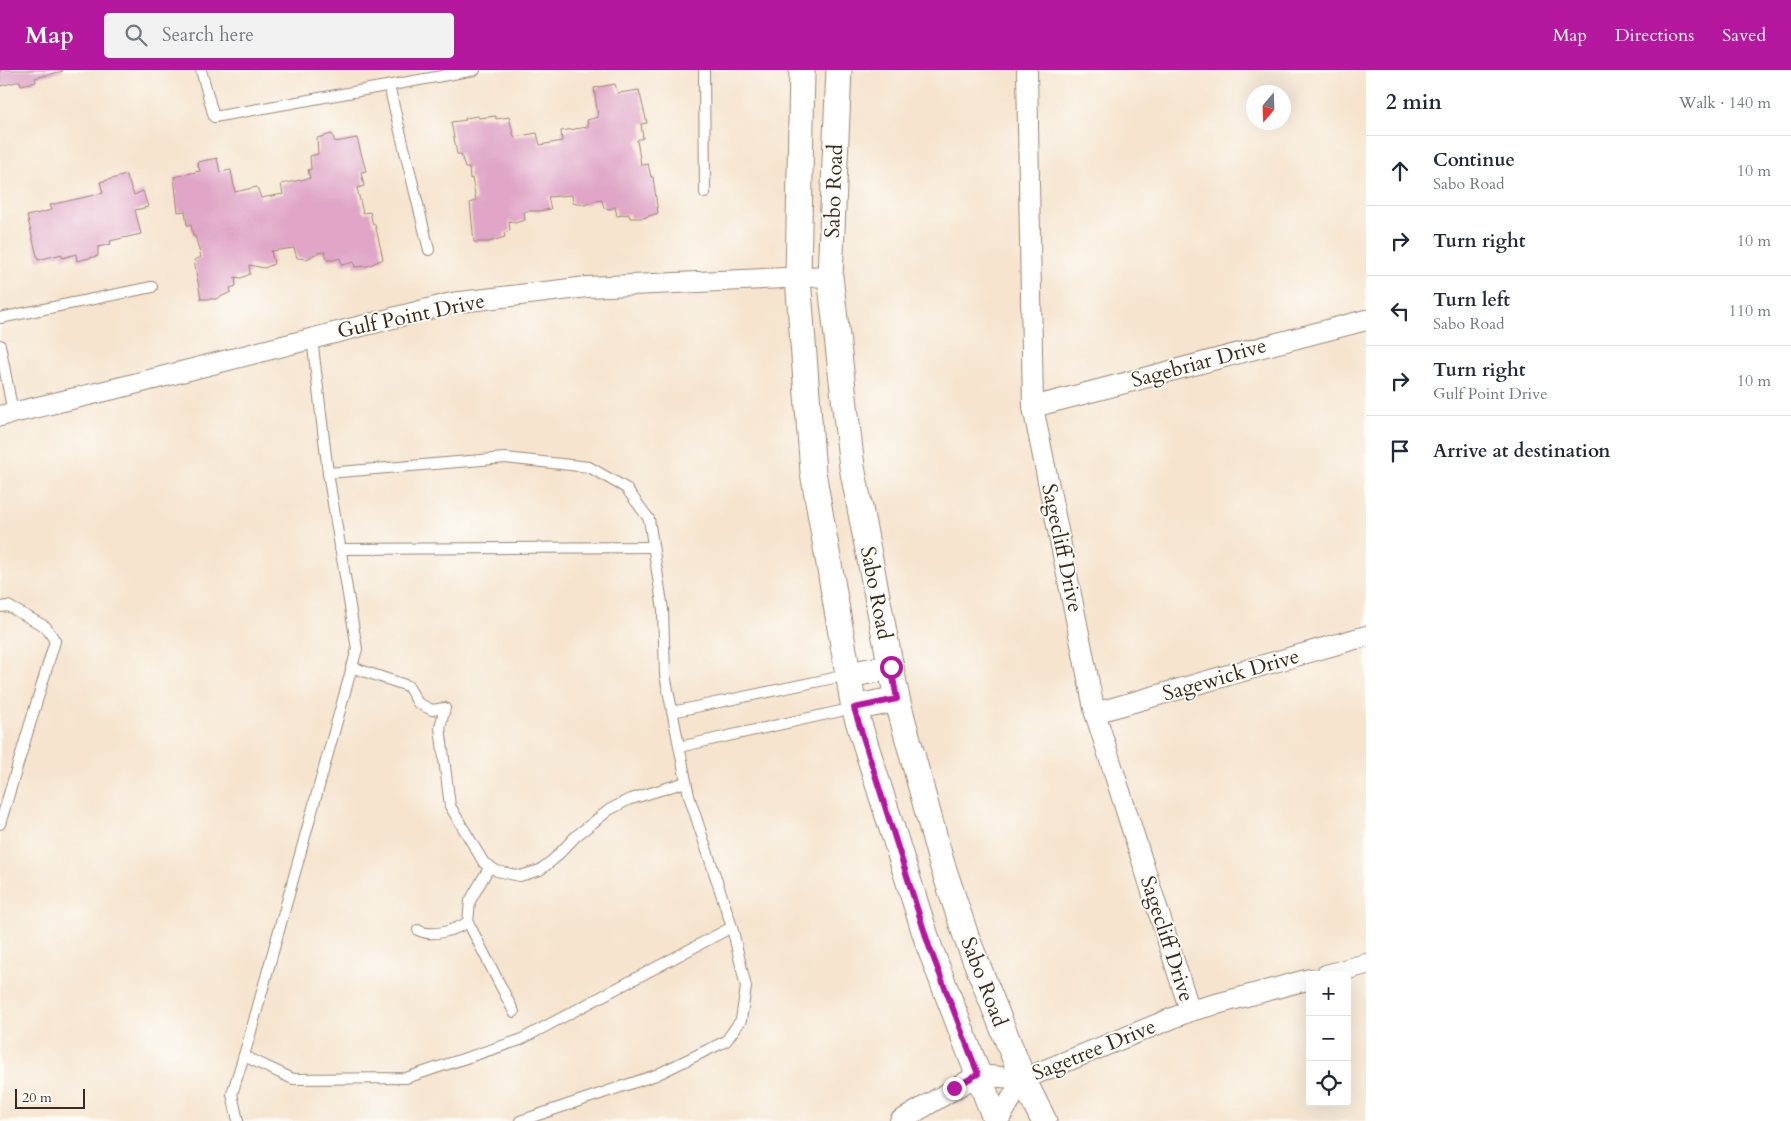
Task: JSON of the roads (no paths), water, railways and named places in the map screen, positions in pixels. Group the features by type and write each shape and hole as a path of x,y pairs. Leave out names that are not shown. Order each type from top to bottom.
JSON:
{"street":[{"name":"Sabo Road","path":"802,70 798,278 813,472 854,708 929,946 997,1121"},
{"name":"Sabo Road","path":"839,70 830,276 852,467 897,699 944,870 967,939 1022,1079 1044,1121"},
{"name":"Sagecliff Drive","path":"1027,70 1033,407 1095,713 1190,1011"},
{"name":"Gulf Point Drive","path":"6,414 452,303 586,287 830,276"},
{"name":"Sagebriar Drive","path":"1033,407 1366,320"},
{"name":"Sagewick Drive","path":"1095,713 1366,636"},
{"path":"848,675 891,667"},
{"path":"854,708 897,699"},
{"path":"1341,971 1366,964"},
{"name":"Sagetree Drive","path":"1022,1079 1190,1011 1306,980"},
{"path":"900,1121 978,1074 1022,1079 997,1121"}],"lane":[{"path":"201,70 214,117 475,70"},
{"path":"704,70 705,193"},
{"path":"390,86 429,250"},
{"path":"0,318 152,286"},
{"path":"238,1121 232,1094 357,649 328,473 312,338"},
{"path":"0,345 6,414"},
{"path":"328,473 505,458 589,467 626,488 649,519 664,610 665,675 689,796 732,927 746,987 741,1020 726,1041 656,1075 520,1121"},
{"path":"340,549 653,547"},
{"path":"0,608 8,606 46,626 55,641 0,824"},
{"path":"351,667 408,686 418,702 432,710 445,708 440,727 450,806 484,862 497,872 520,876 540,870 554,859 576,836 609,810 628,800 686,782"},
{"path":"672,712 848,675"},
{"path":"679,747 854,708"},
{"path":"490,866 470,901 468,922 514,1012"},
{"path":"418,930 423,933 436,933 460,928 468,922"},
{"path":"244,1056 293,1079 406,1078 520,1040 732,927"}]}
